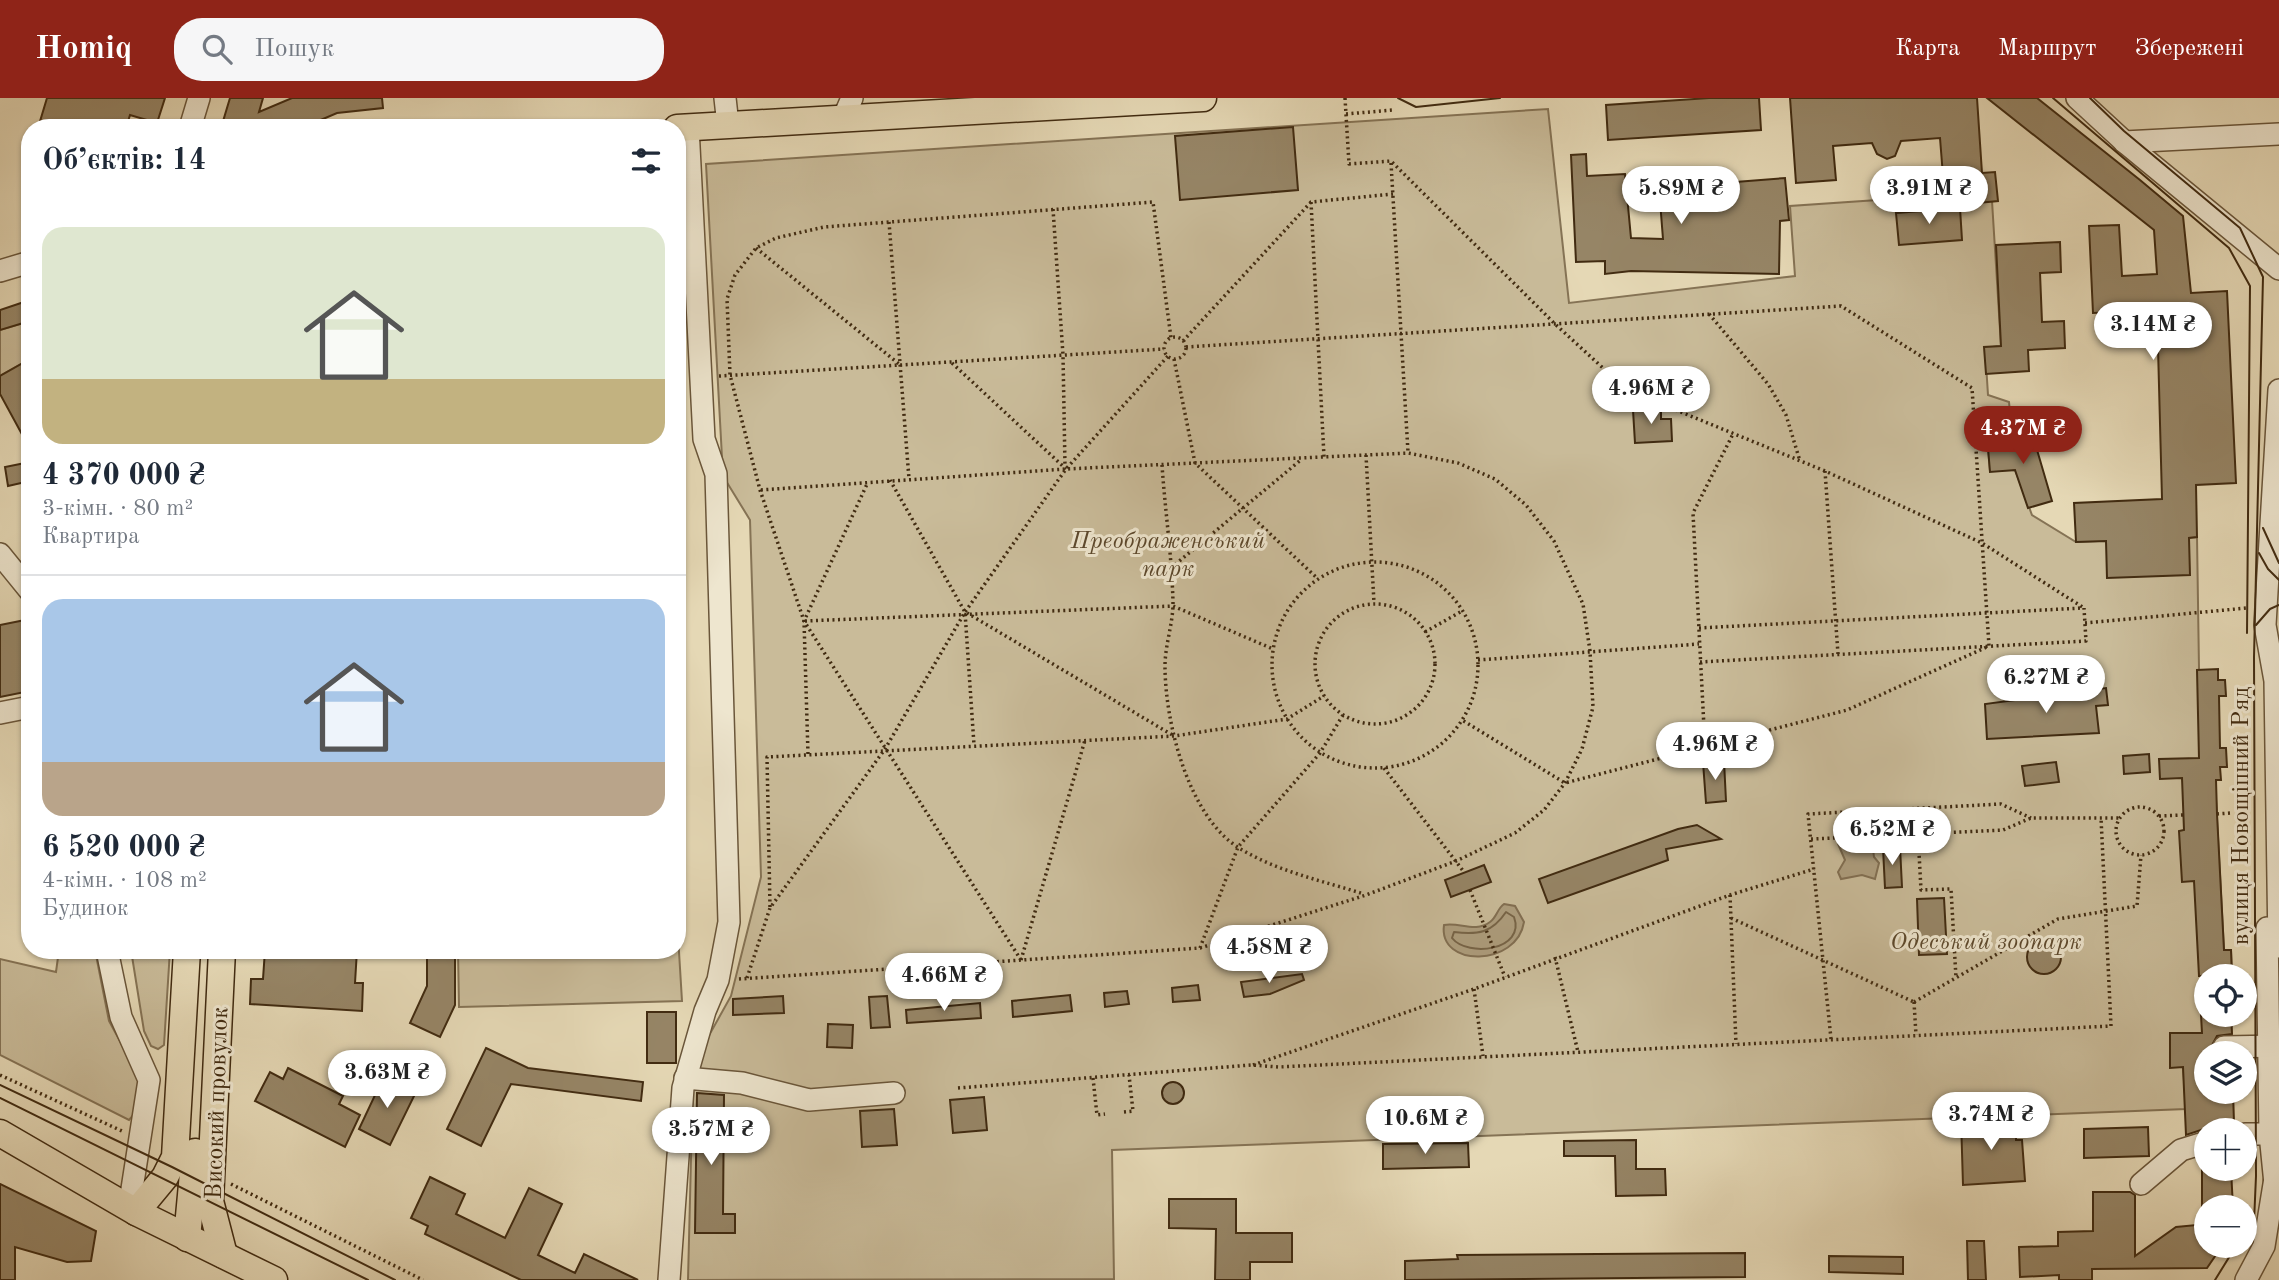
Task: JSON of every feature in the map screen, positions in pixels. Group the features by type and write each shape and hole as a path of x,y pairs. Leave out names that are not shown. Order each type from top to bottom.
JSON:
{"main road":[{"path":"686,128 847,109 1203,98"},
{"name":"Високий провулок","path":"132,1210 165,1177 175,1157 186,959"},
{"name":"Високий провулок","path":"187,1238 194,1167 205,959"},
{"name":"Високий провулок","path":"222,959 210,1201 224,1255"},
{"path":"0,1133 132,1210 274,1280"}],"street":[{"path":"193,119 199,98"},
{"path":"725,98 728,125"},
{"path":"2077,98 2124,142 2279,269"},
{"path":"2124,142 2279,134"},
{"path":"669,1280 685,1078 705,1011 718,981 729,922 716,474 704,439 686,172"},
{"path":"0,271 21,265"},
{"name":"вулиця Новощіпний Ряд","path":"2279,390 2268,544 2273,606 2266,625 2269,659 2275,681 2279,947"},
{"path":"0,554 21,580"},
{"name":"вулиця Новощіпний Ряд","path":"2246,1280 2264,1245 2275,1184 2264,681 2269,659"},
{"path":"0,713 21,709"},
{"path":"109,959 121,1017 147,1070 149,1080 132,1210"},
{"path":"685,1078 742,1083 809,1100 894,1093"},
{"path":"2257,1135 2276,1137"},
{"path":"2141,1184 2180,1150 2194,1146"}],"path":[{"path":"1345,98 1349,164 1391,161 1555,324 1627,390 1825,471 1982,544 2084,608"},
{"path":"1346,114 1393,110"},
{"path":"1391,161 1408,453"},
{"path":"1183,341 1311,202 1393,194"},
{"path":"1021,960 804,621 760,490 730,376 727,299 734,275 756,248 776,239 824,226 1153,202 1171,338 1164,349"},
{"path":"1311,202 1324,457"},
{"path":"1053,209 1063,355 1066,469"},
{"path":"889,222 909,479"},
{"path":"756,248 901,366"},
{"path":"1186,347 1841,306 1972,388 1989,646"},
{"path":"1709,314 1768,384 1786,415 1800,461"},
{"path":"1171,338 1183,341 1186,347"},
{"path":"1164,349 1168,356 1174,359 1181,357 1186,347"},
{"path":"700,377 1164,349"},
{"path":"747,978 770,908 885,749 965,612 1066,469 1168,356"},
{"path":"1174,359 1195,463 1318,579"},
{"path":"952,362 1066,469"},
{"path":"1705,747 1693,513 1734,434"},
{"path":"718,981 1200,948 1366,895 1456,861 1515,833 1544,810 1566,783 1583,749 1593,707 1590,651 1583,604 1554,541 1526,505 1495,479 1458,463 1408,453 1066,469 760,490"},
{"path":"1366,455 1374,604"},
{"path":"1170,569 1304,458"},
{"path":"1162,465 1173,606 1165,666 1174,736 1184,770 1198,799 1218,828 1238,847 1278,866 1366,895"},
{"path":"1825,471 1838,654"},
{"path":"890,480 965,612 974,745"},
{"path":"808,754 804,621 868,482"},
{"path":"1372,561 1401,565 1427,576 1449,593 1472,631 1478,660 1475,692 1462,720 1433,750 1415,761 1384,768 1362,768 1320,753 1308,744 1287,719 1274,685 1273,649 1281,622 1297,598 1318,579 1344,566 1372,561"},
{"path":"1374,604 1392,606 1408,613 1425,632 1435,657 1434,674 1429,691 1419,706 1405,716 1389,723 1371,725 1343,715 1324,696 1317,681 1314,663 1318,644 1326,628 1340,615 1356,607 1374,604"},
{"path":"804,621 965,612 1173,606 1273,649"},
{"path":"2085,623 2273,606"},
{"path":"1699,628 2084,608"},
{"path":"1700,662 2086,641 2084,608"},
{"path":"1425,632 1462,611"},
{"path":"965,612 1174,736"},
{"path":"1478,660 1699,644"},
{"path":"1462,720 1566,783 1847,710 1989,646"},
{"path":"770,908 767,757 1174,736 1287,719 1324,696"},
{"path":"1200,948 1238,847 1320,753 1343,715"},
{"path":"1021,960 1085,740"},
{"path":"1384,768 1464,872"},
{"path":"1831,1040 1808,814 2001,804 2031,818"},
{"path":"2159,816 2164,828 2162,841 2153,851 2140,855 2128,852 2119,843 2115,830 2119,818 2129,809 2142,806 2159,816 2184,815"},
{"path":"1923,808 1925,834"},
{"path":"2217,814 2230,813"},
{"path":"1811,839 2003,830 2031,818 2119,818"},
{"path":"958,1088 1251,1065 1279,1067 2111,1026 2101,818"},
{"path":"1918,834 1921,890 1951,889 1956,978"},
{"path":"1914,1002 2058,919 2137,906 2140,855"},
{"path":"1251,1065 1474,989 1555,957 1730,895 1814,869"},
{"path":"1470,890 1505,977"},
{"path":"1730,895 1736,1044"},
{"path":"1731,918 1914,1002"},
{"path":"1555,957 1577,1052"},
{"path":"1474,989 1483,1057"},
{"path":"1914,1002 1916,1035"},
{"path":"0,1075 142,1141"},
{"path":"1124,1112 1133,1111 1129,1075"},
{"path":"1093,1078 1097,1115 1105,1114"},
{"path":"226,1182 423,1280"}],"green space":[{"name":"Преображенський парк","path":"1548,109 1569,303 1795,276 1790,206 1966,194 1992,201 2001,346 1985,348 1988,395 2009,402 2013,446 1988,448 1990,471 2015,470 2032,515 2076,542 2197,537 2201,799 2216,799 2224,950 2231,950 2232,964 2194,964 2194,1027 2232,1027 2232,1039 2202,1039 2201,1033 2170,1034 2170,1067 2183,1067 2186,1109 1112,1150 1114,1279 688,1280 693,1078 707,1039 731,996 761,877 750,520 723,476 706,164"},
{"path":"21,324 21,364 0,376 0,330"},
{"path":"0,959 56,972 58,959 97,959 109,1021 140,1078 136,1112 129,1120 0,1055"},
{"path":"132,959 169,959 164,1045 158,1049 151,1046 144,1031"},
{"path":"458,959 679,959 682,1001 459,1007"}],"water":[{"path":"1843,841 1860,843 1873,849 1874,857 1879,863 1875,879 1862,875 1841,879 1838,872 1845,860 1838,844"},
{"path":"1504,904 1515,906 1524,922 1518,937 1508,947 1494,954 1465,955 1453,949 1445,939 1444,925 1479,927 1492,920"}],"building":[{"path":"47,98 165,98 158,119 130,115 129,119 41,119"},
{"path":"230,98 263,98 259,112 292,98 382,98 383,108 337,113 323,119 224,119"},
{"path":"1709,98 1759,98 1761,130 1608,140 1606,105"},
{"path":"1790,98 1977,98 1982,173 1995,172 1998,201 1967,204 1965,174 1943,176 1940,138 1901,141 1895,156 1887,159 1877,154 1872,143 1833,146 1836,180 1796,183"},
{"path":"1987,98 2037,98 2140,180 2183,216 2191,293 2227,291 2236,483 2196,485 2197,537 2189,538 2190,575 2107,578 2106,541 2076,542 2074,503 2162,499 2157,310 2093,313 2089,226 2119,225 2122,276 2157,274 2154,230"},
{"path":"1293,127 1298,190 1180,200 1175,136"},
{"path":"1586,154 1587,176 1625,174 1631,238 1663,239 1659,188 1785,178 1789,220 1780,221 1779,274 1631,271 1605,274 1605,261 1576,262 1571,155"},
{"path":"1960,208 1962,240 1899,245 1896,213"},
{"path":"2060,242 2061,272 2040,273 2042,322 2064,321 2065,348 2028,350 2029,371 1986,374 1984,347 2001,346 1996,245"},
{"path":"21,303 21,324 0,330 0,310"},
{"path":"21,364 21,432 0,394 0,376"},
{"path":"1661,408 1661,419 1671,419 1672,441 1635,443 1633,410"},
{"path":"2030,426 2052,501 2028,508 2015,470 1990,472 1988,448 2013,446 2012,430"},
{"path":"21,464 21,483 8,486 5,467"},
{"path":"21,621 21,693 0,697 0,625"},
{"path":"2218,669 2218,680 2225,680 2226,696 2219,696 2220,748 2226,748 2227,767 2220,767 2221,780 2216,780 2224,950 2231,950 2232,964 2198,964 2194,881 2182,882 2179,831 2184,830 2182,778 2160,779 2159,759 2199,758 2197,670"},
{"path":"2106,688 2108,705 2096,706 2099,733 1987,739 1985,704"},
{"path":"2149,754 2150,772 2124,774 2123,756"},
{"path":"1724,761 1726,801 1706,803 1703,762"},
{"path":"2056,762 2059,782 2025,786 2022,766"},
{"path":"1697,825 1721,839 1666,849 1668,860 1548,903 1539,879 1678,829"},
{"path":"1900,847 1902,887 1885,888 1883,848"},
{"path":"1484,865 1491,882 1451,897 1445,880"},
{"path":"1944,898 1947,954 1919,955 1917,899"},
{"path":"2044,940 2056,945 2061,957 2056,969 2044,974 2032,969 2027,957 2032,945"},
{"path":"264,959 356,959 355,983 363,983 362,1011 250,1004 251,979 263,979"},
{"path":"427,959 455,959 455,1005 440,1037 410,1023 427,986"},
{"path":"1302,974 1304,980 1270,994 1244,997 1241,982"},
{"path":"1198,985 1200,1000 1173,1002 1172,988"},
{"path":"1127,991 1129,1004 1105,1007 1104,993"},
{"path":"1070,995 1072,1011 1013,1017 1012,1001"},
{"path":"783,996 784,1013 733,1015 733,999"},
{"path":"887,996 890,1027 871,1028 869,997"},
{"path":"980,1003 981,1018 907,1023 906,1010"},
{"path":"647,1012 676,1012 676,1063 647,1063"},
{"path":"828,1024 853,1025 852,1048 827,1047"},
{"path":"2202,1027 2232,1027 2232,1034 2217,1036 2214,1041 2194,1041 2194,1104 2233,1104 2234,1118 2194,1118 2194,1132 2186,1135 2183,1067 2170,1068 2170,1033 2202,1033"},
{"path":"486,1048 528,1068 643,1082 641,1101 511,1084 481,1146 447,1129"},
{"path":"288,1068 343,1096 339,1104 360,1115 345,1147 255,1101 270,1072 283,1079"},
{"path":"384,1076 416,1092 390,1145 359,1129"},
{"path":"1173,1082 1181,1085 1184,1093 1181,1101 1173,1104 1165,1101 1162,1093 1165,1085"},
{"path":"697,1093 724,1095 723,1214 735,1214 735,1233 695,1233"},
{"path":"984,1097 987,1130 953,1133 950,1100"},
{"path":"894,1109 897,1145 862,1147 860,1111"},
{"path":"2016,1118 2016,1140 2022,1140 2025,1181 1963,1185 1961,1119"},
{"path":"2148,1127 2149,1156 2084,1158 2084,1129"},
{"path":"1636,1140 1636,1169 1665,1169 1666,1195 1616,1196 1615,1156 1564,1156 1564,1141"},
{"path":"1468,1143 1469,1167 1383,1169 1383,1144"},
{"path":"430,1177 465,1194 456,1214 505,1238 529,1188 562,1204 538,1255 575,1273 584,1254 638,1280 521,1280 425,1234 428,1226 411,1218"},
{"path":"2202,1181 2232,1181 2232,1195 2202,1195"},
{"path":"0,1184 96,1231 91,1261 67,1262 15,1247 15,1280 0,1280"},
{"path":"2093,1192 2130,1192 2135,1195 2135,1256 2176,1227 2194,1225 2194,1258 2214,1258 2207,1268 2092,1269 2092,1280 2059,1280 2059,1275 2020,1277 2019,1247 2058,1246 2058,1232 2093,1231"},
{"path":"1169,1199 1236,1199 1236,1233 1292,1233 1292,1262 1250,1262 1250,1280 1215,1280 1216,1229 1169,1228"},
{"path":"1967,1241 1984,1241 1986,1280 1968,1280"},
{"path":"1745,1253 1745,1277 1405,1280 1405,1261 1458,1259 1457,1255"},
{"path":"1829,1256 1903,1257 1903,1274 1829,1272"}],"tram line":[{"path":"1398,98 1416,107 1500,98"},
{"path":"2053,98 2229,248 2250,286 2247,633"},
{"path":"2090,98 2124,131 2240,228 2263,277 2254,657 2255,1195"},
{"path":"2263,528 2279,563"},
{"path":"2259,553 2268,569 2279,580"},
{"path":"2256,625 2270,609 2279,605"},
{"path":"0,1085 172,1167 395,1280"},
{"path":"0,1098 368,1280"},
{"path":"2215,1280 2229,1258"}],"park label":[{"name":"Одеський зоопарк","path":"1986,941"}]}
